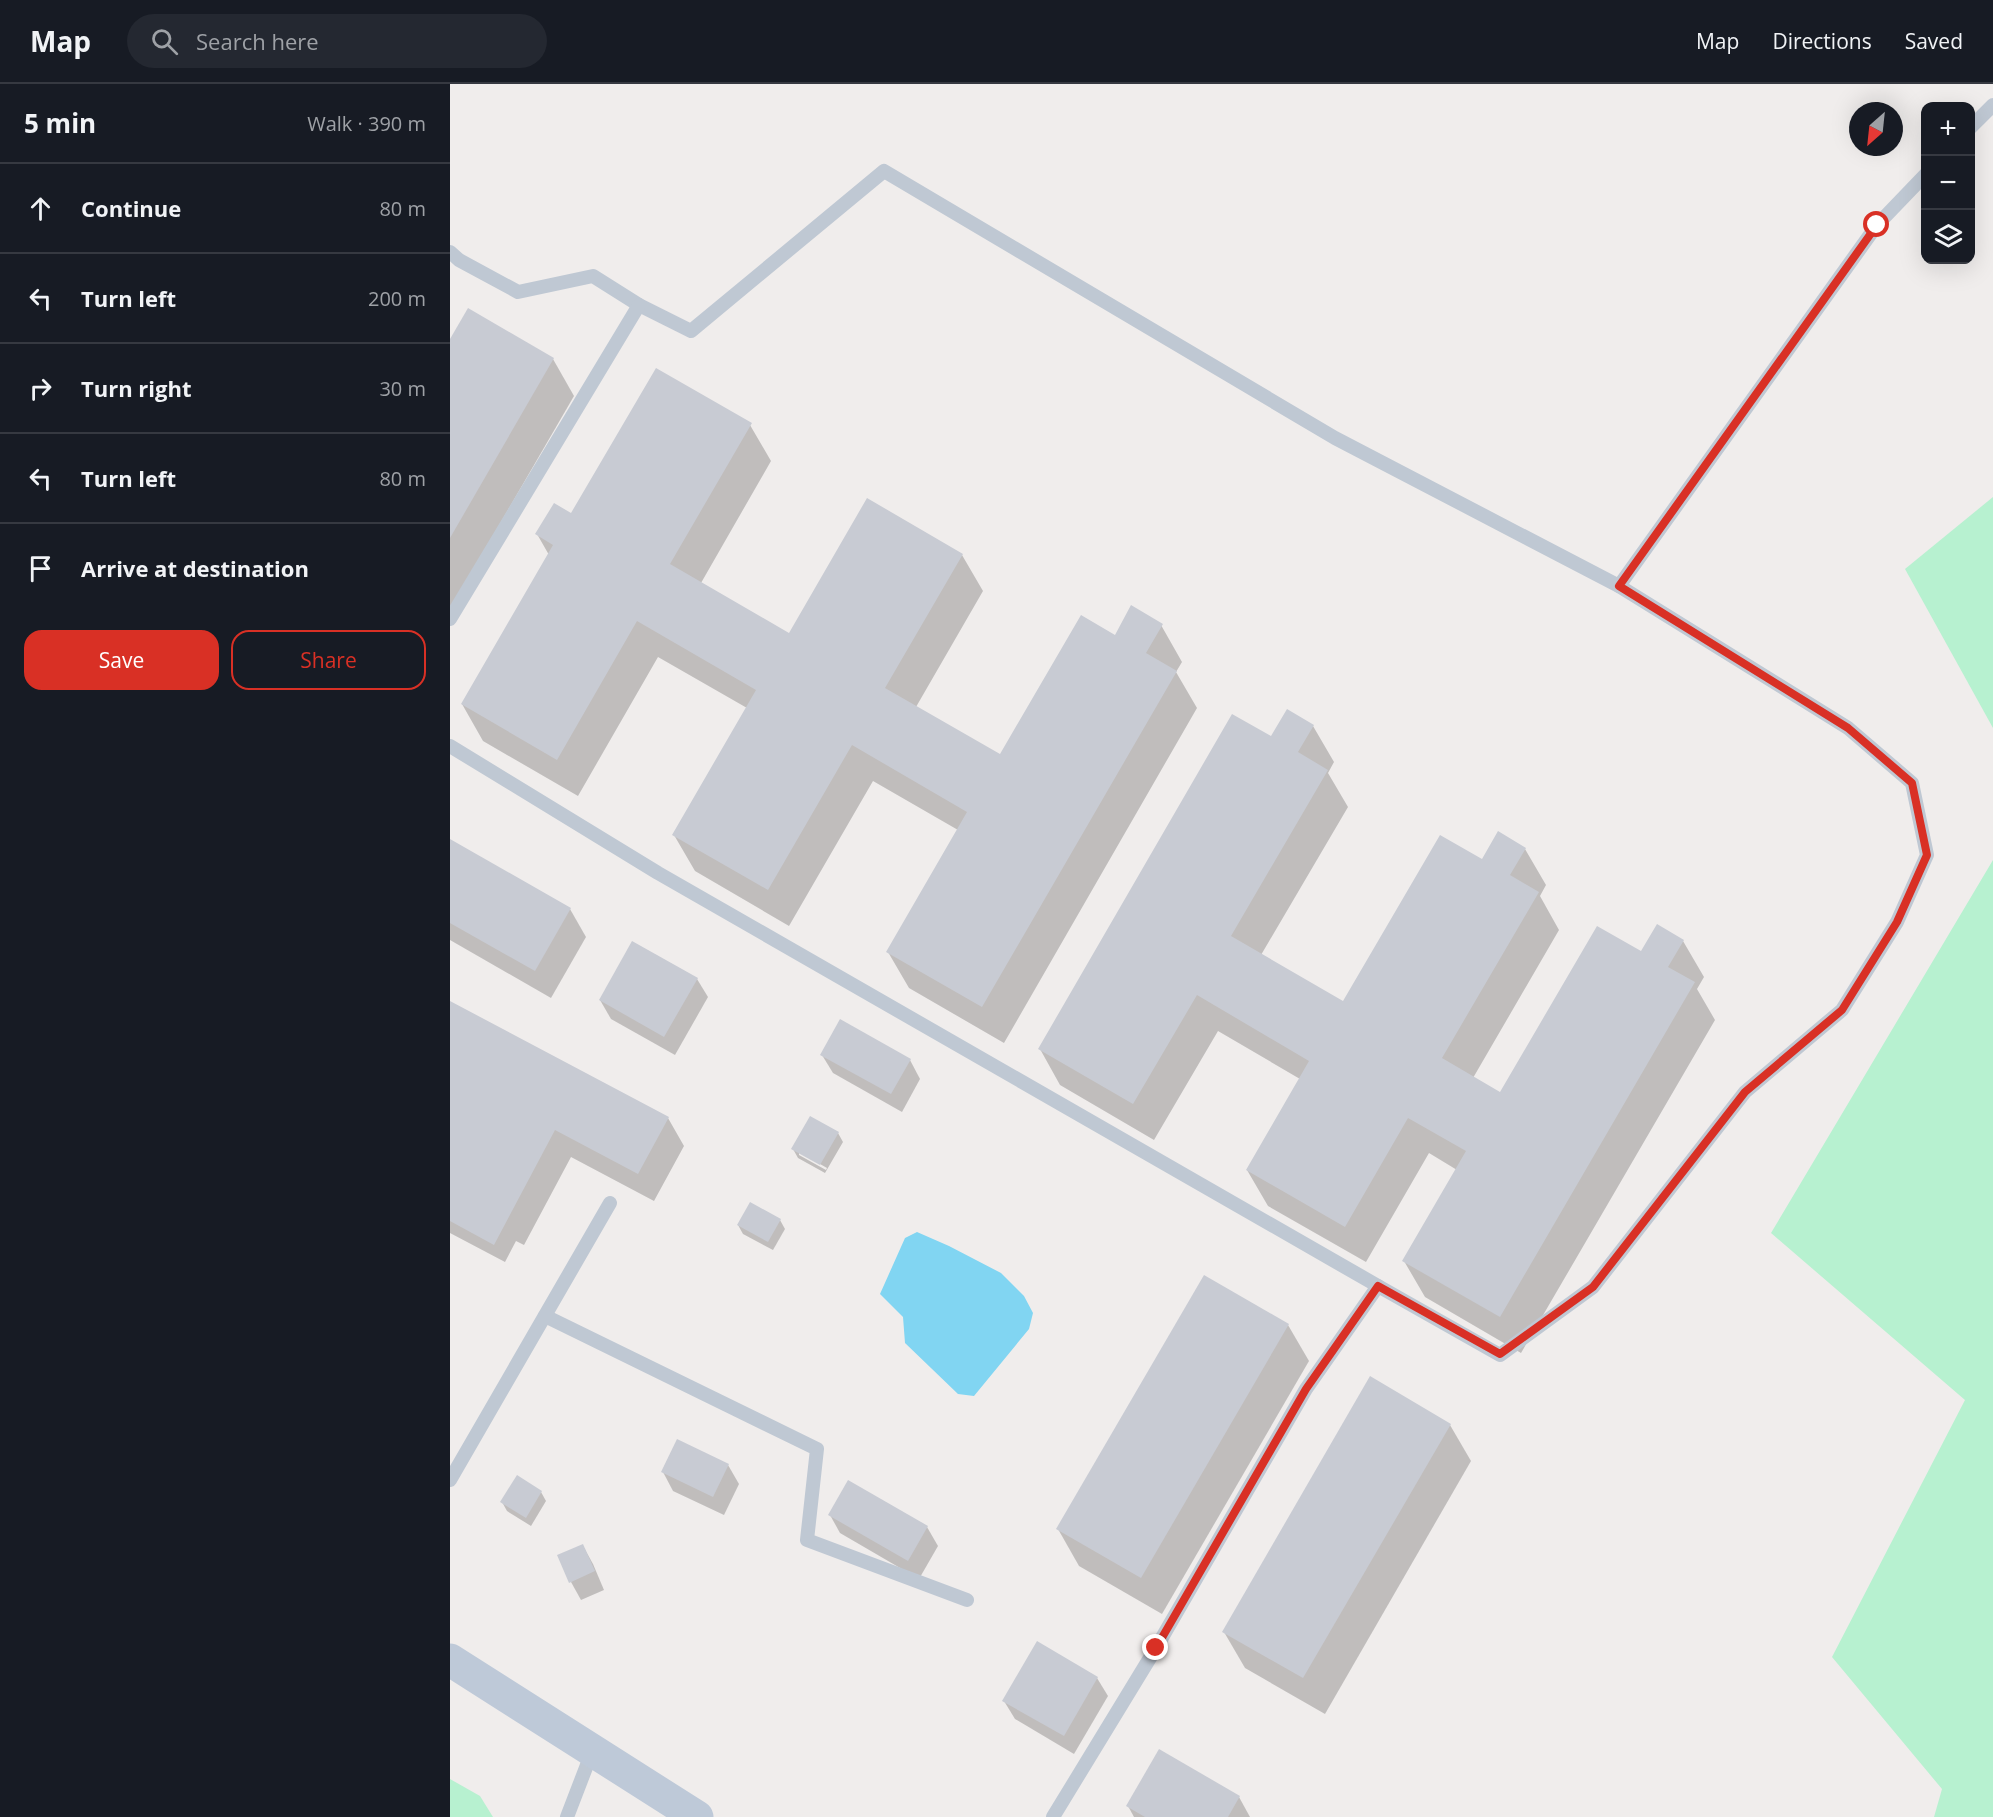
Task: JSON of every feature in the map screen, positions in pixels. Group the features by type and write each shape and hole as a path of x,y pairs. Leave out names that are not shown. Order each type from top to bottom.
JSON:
{"main road":[{"path":"450,1660 698,1817"}],"lane":[{"path":"1975,124 1993,105"},
{"path":"450,252 459,260 518,292 593,276 639,305 691,331 884,171 1335,438 1619,586 1848,728 1912,783 1927,855 1897,922 1842,1010 1745,1092 1593,1287 1500,1354 658,873 450,746"},
{"path":"1619,586 1877,225 1921,179"},
{"path":"450,619 639,305"},
{"path":"450,1480 610,1203"},
{"path":"1053,1817 1156,1648 1306,1389 1378,1286"},
{"path":"545,1316 817,1449 807,1540 967,1600"},
{"path":"567,1817 592,1752"}],"green space":[{"path":"1993,497 1993,728 1905,569"},
{"path":"1993,860 1993,1817 1934,1817 1942,1789 1832,1657 1965,1400 1771,1233"},
{"path":"450,1779 480,1796 493,1817 450,1817"}],"water":[{"path":"917,1232 1001,1273 1024,1296 1033,1313 1029,1329 974,1396 958,1394 905,1343 903,1317 880,1294 905,1238"}],"building":[{"path":"468,308 554,358 450,538 450,339"},
{"path":"656,368 752,423 670,564 789,633 867,498 963,554 885,688 1000,754 1081,615 1115,635 1131,605 1163,624 1146,653 1177,671 982,1007 886,952 967,812 852,745 768,890 672,835 756,690 637,621 557,760 461,704 553,545 535,534 554,503 571,513"},
{"path":"1287,709 1314,725 1298,752 1328,770 1231,936 1343,1001 1440,835 1482,859 1498,831 1526,848 1510,875 1539,892 1442,1058 1500,1092 1597,926 1641,951 1657,924 1684,940 1668,967 1695,982 1500,1317 1402,1261 1466,1151 1408,1118 1345,1227 1246,1170 1309,1061 1197,995 1133,1104 1038,1049 1232,714 1271,736"},
{"path":"450,839 571,908 535,971 450,923"},
{"path":"632,941 698,978 664,1037 599,1000"},
{"path":"450,1001 669,1117 638,1174 555,1130 494,1245 450,1221"},
{"path":"840,1019 911,1059 891,1094 820,1055"},
{"path":"810,1116 839,1132 820,1165 791,1149"},
{"path":"750,1202 781,1219 768,1242 737,1225"},
{"path":"1204,1275 1289,1324 1141,1578 1056,1529"},
{"path":"1370,1376 1451,1424 1303,1678 1222,1632"},
{"path":"677,1439 729,1464 713,1497 661,1472"},
{"path":"517,1475 542,1491 526,1518 500,1502"},
{"path":"848,1480 928,1526 908,1561 828,1515"},
{"path":"583,1544 595,1571 569,1583 557,1555"},
{"path":"1037,1641 1098,1677 1064,1736 1002,1701"},
{"path":"1159,1749 1240,1796 1228,1817 1145,1817 1126,1806"}],"route":[{"path":"1156,1648 1306,1389 1378,1286 1500,1354 1593,1287 1745,1092 1842,1010 1897,922 1927,855 1912,783 1848,728 1619,586 1877,225"}]}
